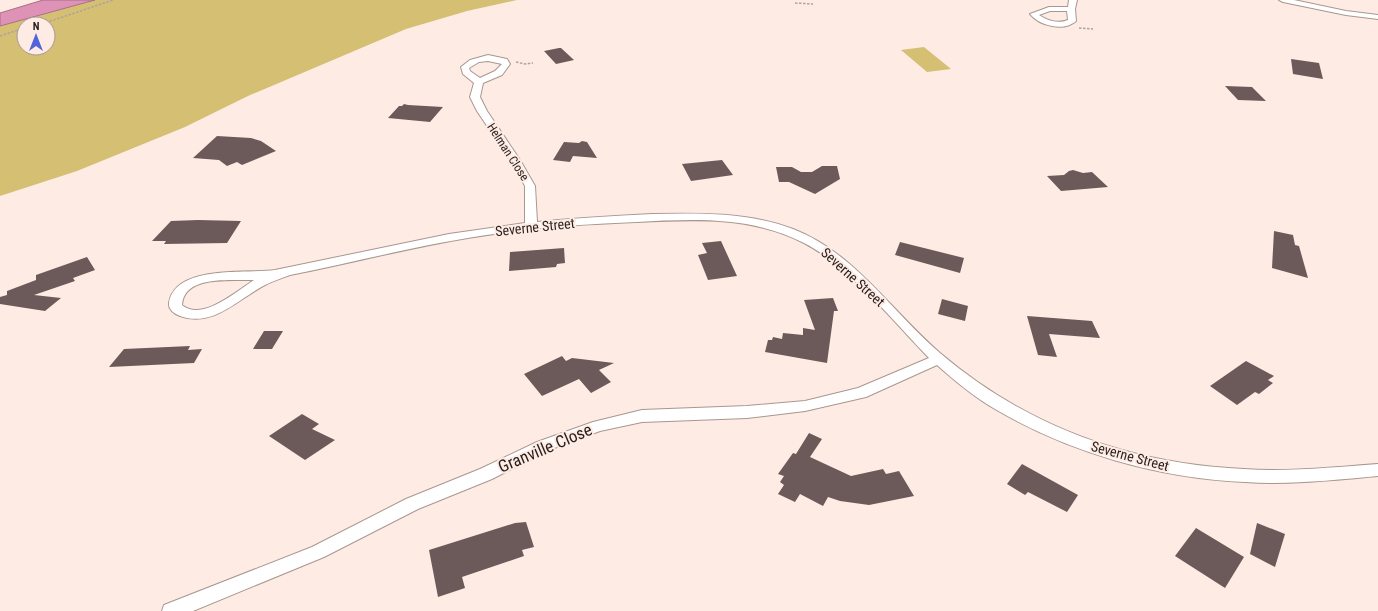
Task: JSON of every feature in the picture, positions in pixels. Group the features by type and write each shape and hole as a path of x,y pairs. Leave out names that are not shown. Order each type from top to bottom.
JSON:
{"street":[{"path":"1071,9 1073,0"},
{"path":"1284,0 1346,13 1378,17"},
{"path":"488,58 500,60 506,64 501,72 479,82 466,72 465,67 470,62 477,59 488,58"},
{"name":"Helman Close","path":"479,82 475,97 482,111 515,160 530,186 530,226"},
{"name":"Severne Street","path":"289,271 260,282 234,300 214,311 202,314 186,314 179,311 175,306 175,300 179,293 194,283 216,276 258,276 289,271 429,242 501,229 629,219 694,216 725,217 757,222 805,238 825,250 843,265 938,359 970,385 1031,421 1090,446 1137,461 1177,469 1231,475 1316,474 1378,470"},
{"path":"229,277 236,279 241,284 241,290 234,300"},
{"name":"Granville Close","path":"170,611 318,552 412,504 486,474 543,446 598,426 642,416 747,412 805,406 861,393 938,359"}],"path":[{"path":"56,19 113,0"},
{"path":"795,2 814,4"},
{"path":"1077,27 1093,29"},
{"path":"0,36 16,31"},
{"path":"506,64 518,62 525,64 533,63"}],"shaded area":[{"path":"43,0 95,0 37,16 16,16 16,22 0,26 0,13"},
{"path":"95,0 517,0 467,11 406,29 248,96 185,127 77,171 0,196 0,26 16,22 16,56 56,56 56,16 37,16"},
{"path":"924,47 951,69 927,72 901,50"}],"building":[{"path":"561,48 574,60 556,64 544,51"},
{"path":"1291,59 1319,63 1323,79 1293,74"},
{"path":"1225,86 1252,87 1266,101 1238,100"},
{"path":"404,104 443,107 430,122 388,118 399,106"},
{"path":"217,136 251,138 261,141 276,151 242,165 237,162 227,166 219,160 193,158"},
{"path":"582,141 587,142 597,158 573,156 570,162 553,160 564,142 579,143"},
{"path":"722,160 733,175 691,181 682,164"},
{"path":"822,166 837,166 840,179 815,194 789,182 779,182 776,167 792,167 801,172 812,172"},
{"path":"1073,170 1083,173 1092,172 1108,187 1061,191 1047,176 1064,175"},
{"path":"171,221 241,221 227,243 164,244 166,241 152,241"},
{"path":"1274,231 1293,235 1295,245 1299,246 1308,278 1272,268"},
{"path":"721,241 737,276 708,280 698,255 707,253 702,243"},
{"path":"900,242 964,258 960,273 895,255"},
{"path":"564,248 565,263 557,264 556,267 509,271 510,252"},
{"path":"87,257 95,270 73,278 75,281 34,295 61,298 45,311 0,304 0,297 7,295 7,291 36,280 36,275"},
{"path":"833,298 838,311 834,311 827,363 765,352 768,340 772,340 773,337 782,339 783,333 803,335 803,328 815,330 804,300"},
{"path":"942,299 968,306 965,321 938,314"},
{"path":"1027,316 1092,321 1100,338 1049,334 1057,357 1038,355"},
{"path":"264,331 283,331 272,349 253,349"},
{"path":"190,346 188,350 202,349 194,363 109,367 124,349"},
{"path":"562,356 566,361 572,358 614,363 599,370 611,382 591,393 579,379 542,396 524,374"},
{"path":"1246,361 1274,376 1268,380 1273,383 1259,394 1255,392 1237,405 1210,386"},
{"path":"302,414 319,424 312,429 335,440 305,460 269,436"},
{"path":"809,433 822,439 810,457 851,476 883,469 886,474 899,471 914,496 869,505 840,501 828,497 823,506 800,494 795,502 778,494 784,485 780,482 784,476 778,474 793,453 796,454"},
{"path":"1022,464 1078,495 1067,512 1028,492 1025,495 1007,484"},
{"path":"526,522 534,547 522,550 524,556 462,577 465,588 438,597 429,550 515,523"},
{"path":"1257,523 1285,534 1275,567 1250,554"},
{"path":"1196,528 1244,557 1225,588 1175,556"}]}
